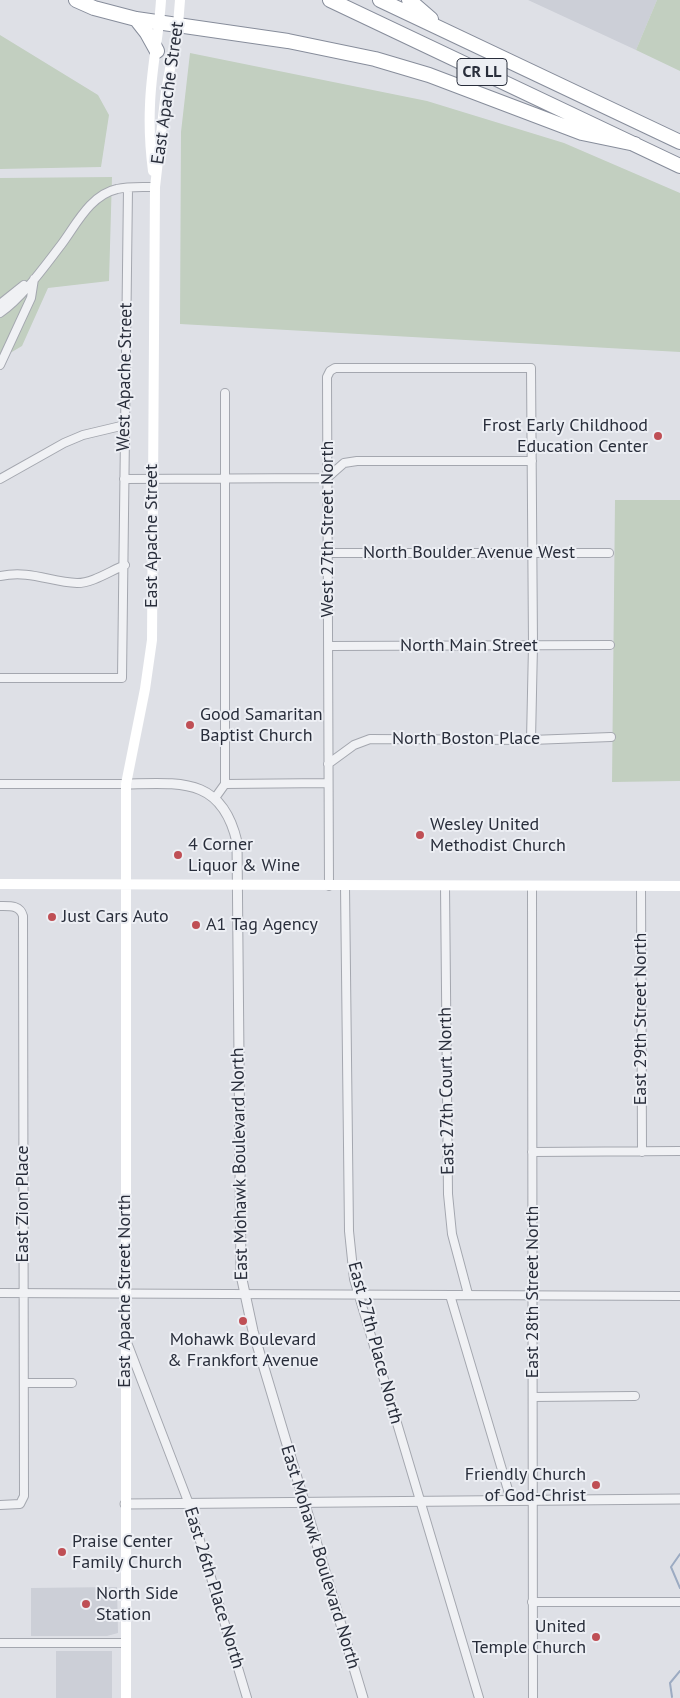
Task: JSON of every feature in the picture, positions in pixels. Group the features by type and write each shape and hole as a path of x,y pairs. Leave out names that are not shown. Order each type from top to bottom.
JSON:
{"highway":[{"path":"76,0 94,8 136,19 288,41 375,59 470,90 582,133 635,144"},
{"name":"CR LL","path":"330,0 680,166"},
{"name":"CR LL","path":"380,0 680,142"},
{"path":"409,0 447,32"},
{"path":"136,19 147,33 157,51"}],"main road":[{"name":"East Apache Street","path":"125,884 126,784 152,640 155,187 149,126 161,0"},
{"name":"East Apache Street","path":"155,187 166,91 178,25 180,0"},
{"path":"0,884 680,886"},
{"name":"East Apache Street North","path":"125,884 126,1698"}],"street":[{"path":"0,312 16,302 61,245 82,213 105,194 116,189 155,187"},
{"name":"West Apache Street","path":"125,565 124,479 128,188"},
{"path":"0,304 34,278"},
{"path":"0,365 31,298 34,278"},
{"name":"West 27th Street North","path":"329,886 327,377 330,371 335,368 531,368 532,461"},
{"path":"0,784 177,783 190,786 215,798 225,784 224,393"},
{"path":"0,479 64,443 83,435 125,425"},
{"path":"124,479 327,478 344,464 357,461 532,461 533,645 531,740"},
{"name":"North Boulder Avenue West","path":"328,553 609,553"},
{"path":"0,576 20,574 41,575 77,582 87,582 125,565"},
{"name":"East Apache Street","path":"0,678 122,678 125,565"},
{"name":"North Main Street","path":"328,646 610,645"},
{"name":"North Boston Place","path":"328,764 354,745 370,739 531,740 611,737"},
{"path":"225,784 328,783"},
{"name":"East Mohawk Boulevard North","path":"215,798 228,813 237,842 239,1237 244,1294 363,1698"},
{"name":"East 27th Place North","path":"345,886 350,1249 358,1295 479,1698"},
{"name":"East 27th Court North","path":"445,886 448,1194 452,1234 468,1294"},
{"name":"East 28th Street North","path":"532,886 533,1698"},
{"name":"East 29th Street North","path":"641,886 642,1152"},
{"name":"East Zion Place","path":"0,906 19,908 23,916 24,1383 22,1501 15,1505 0,1505"},
{"path":"532,1152 680,1152"},
{"path":"0,1293 680,1296"},
{"path":"450,1295 511,1500"},
{"name":"East 26th Place North","path":"126,1339 189,1504 247,1698"},
{"path":"24,1383 72,1383"},
{"path":"533,1397 635,1396"},
{"path":"125,1504 680,1499"},
{"path":"532,1602 680,1602"},
{"path":"0,1643 126,1643"}],"shaded area":[{"path":"528,0 657,0 636,50"},
{"path":"117,1587 118,1633 107,1636 31,1636 31,1588"},
{"path":"56,1651 112,1651 112,1698 56,1698"}],"green space":[{"path":"657,0 680,0 680,71 636,50"},
{"path":"0,35 98,95 109,115 101,167 0,169"},
{"path":"190,53 427,101 564,143 680,193 680,352 180,324 181,132"},
{"path":"112,177 109,281 48,288 22,346 0,359 0,178"},
{"path":"615,500 680,500 680,781 612,782"}],"waterway":[{"path":"680,1554 671,1567 680,1588"},
{"path":"672,1697 670,1683 680,1671"}],"place":[{"name":"Frost Early Childhood Education Center","path":"658,436"},
{"name":"Good Samaritan Baptist Church","path":"190,725"},
{"name":"Wesley United Methodist Church","path":"420,835"},
{"name":"4 Corner Liquor & Wine","path":"178,855"},
{"name":"Just Cars Auto","path":"52,917"},
{"name":"A1 Tag Agency","path":"196,925"},
{"name":"Mohawk Boulevard & Frankfort Avenue","path":"243,1321"},
{"name":"Friendly Church of God-Christ","path":"596,1485"},
{"name":"Praise Center Family Church","path":"62,1552"},
{"name":"North Side Station","path":"86,1604"},
{"name":"United Temple Church","path":"596,1637"}]}
